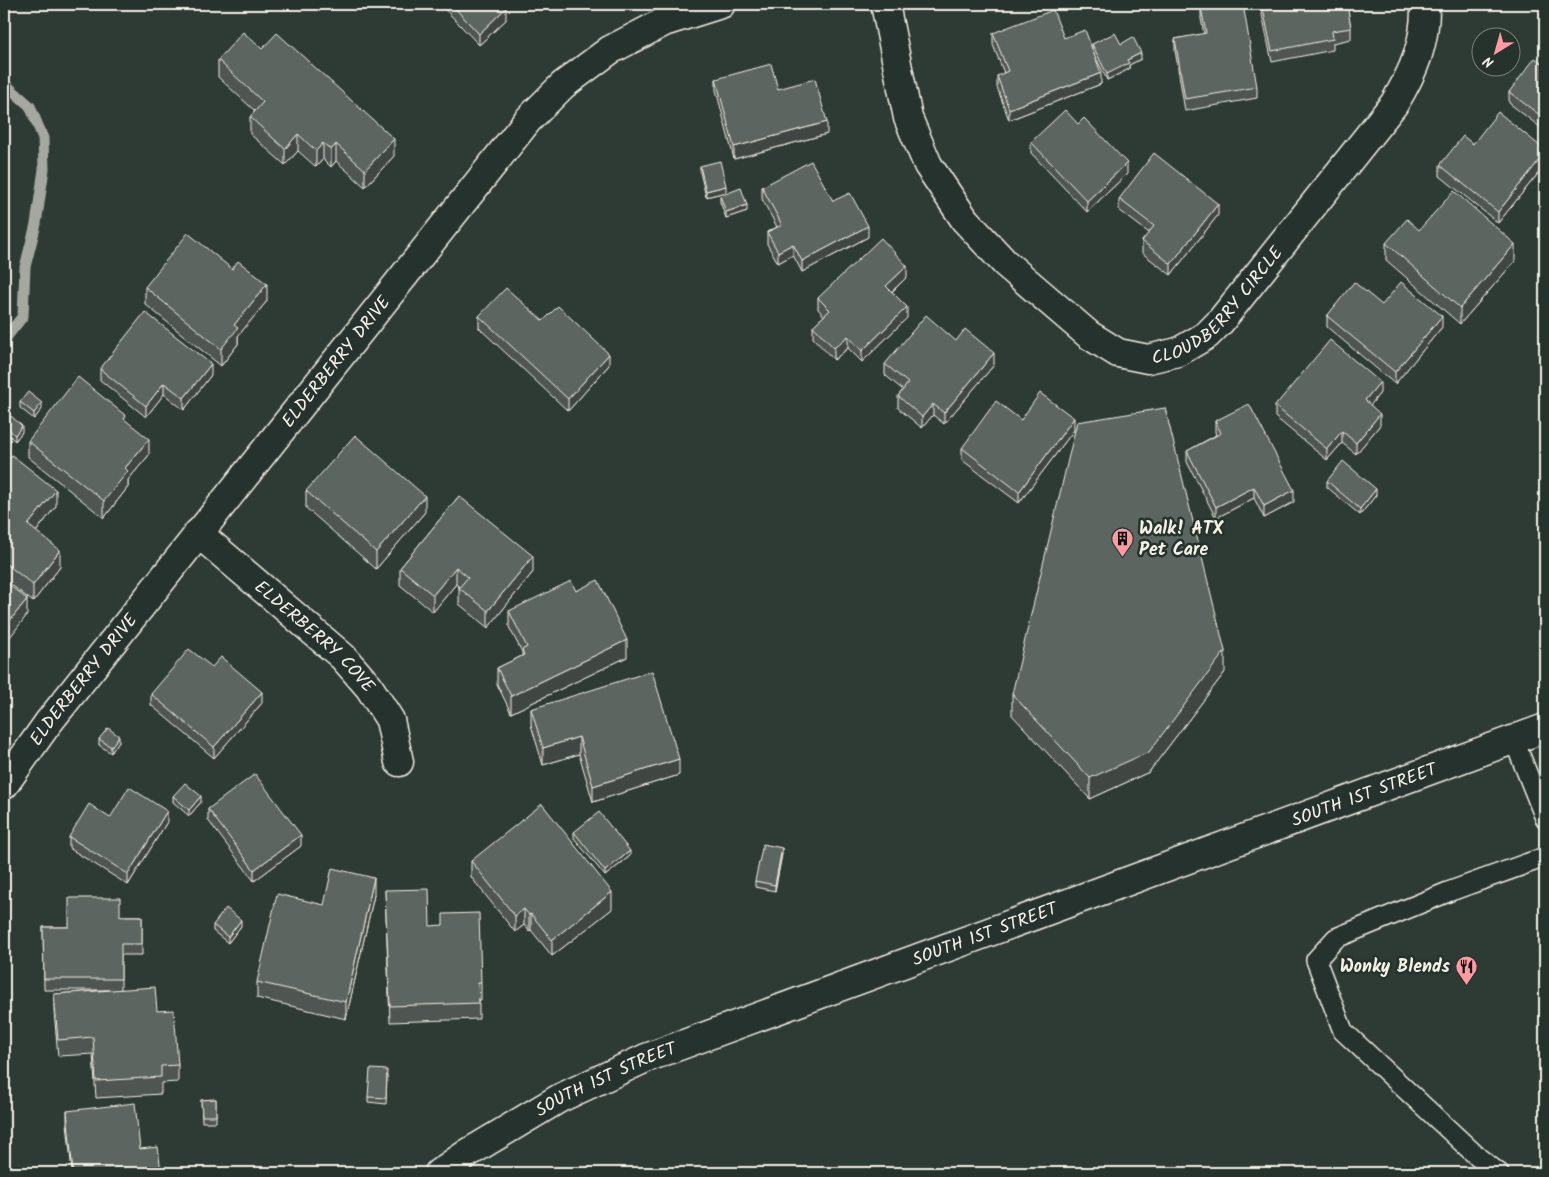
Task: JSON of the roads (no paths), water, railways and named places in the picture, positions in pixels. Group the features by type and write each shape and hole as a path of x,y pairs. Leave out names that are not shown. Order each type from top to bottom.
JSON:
{"street":[{"name":"ELDERBERRY DRIVE","path":"4,785 48,723 198,533 535,113 563,85 610,50 664,22 721,4"},
{"name":"CLOUDBERRY CIRCLE","path":"885,4 908,118 928,165 965,220 1005,263 1088,335 1118,354 1148,359 1178,352 1207,335 1220,322 1394,104 1409,79 1421,48 1425,4"},
{"name":"ELDERBERRY COVE","path":"198,533 335,651 369,687 390,720 399,762"},
{"name":"SOUTH 1ST STREET","path":"439,1173 468,1152 560,1098 646,1058 1545,728"}],"lane":[{"path":"1514,740 1545,818"},
{"path":"1499,1173 1479,1158 1344,1031 1316,960 1336,938 1448,892 1545,857"}],"waterway":[{"path":"4,83 30,106 43,138 44,169 36,224 25,267 23,316 4,340"}],"place":[{"name":"Walk! ATX Pet Care","path":"1123,557"},
{"name":"Wonky Blends","path":"1466,985"}]}
